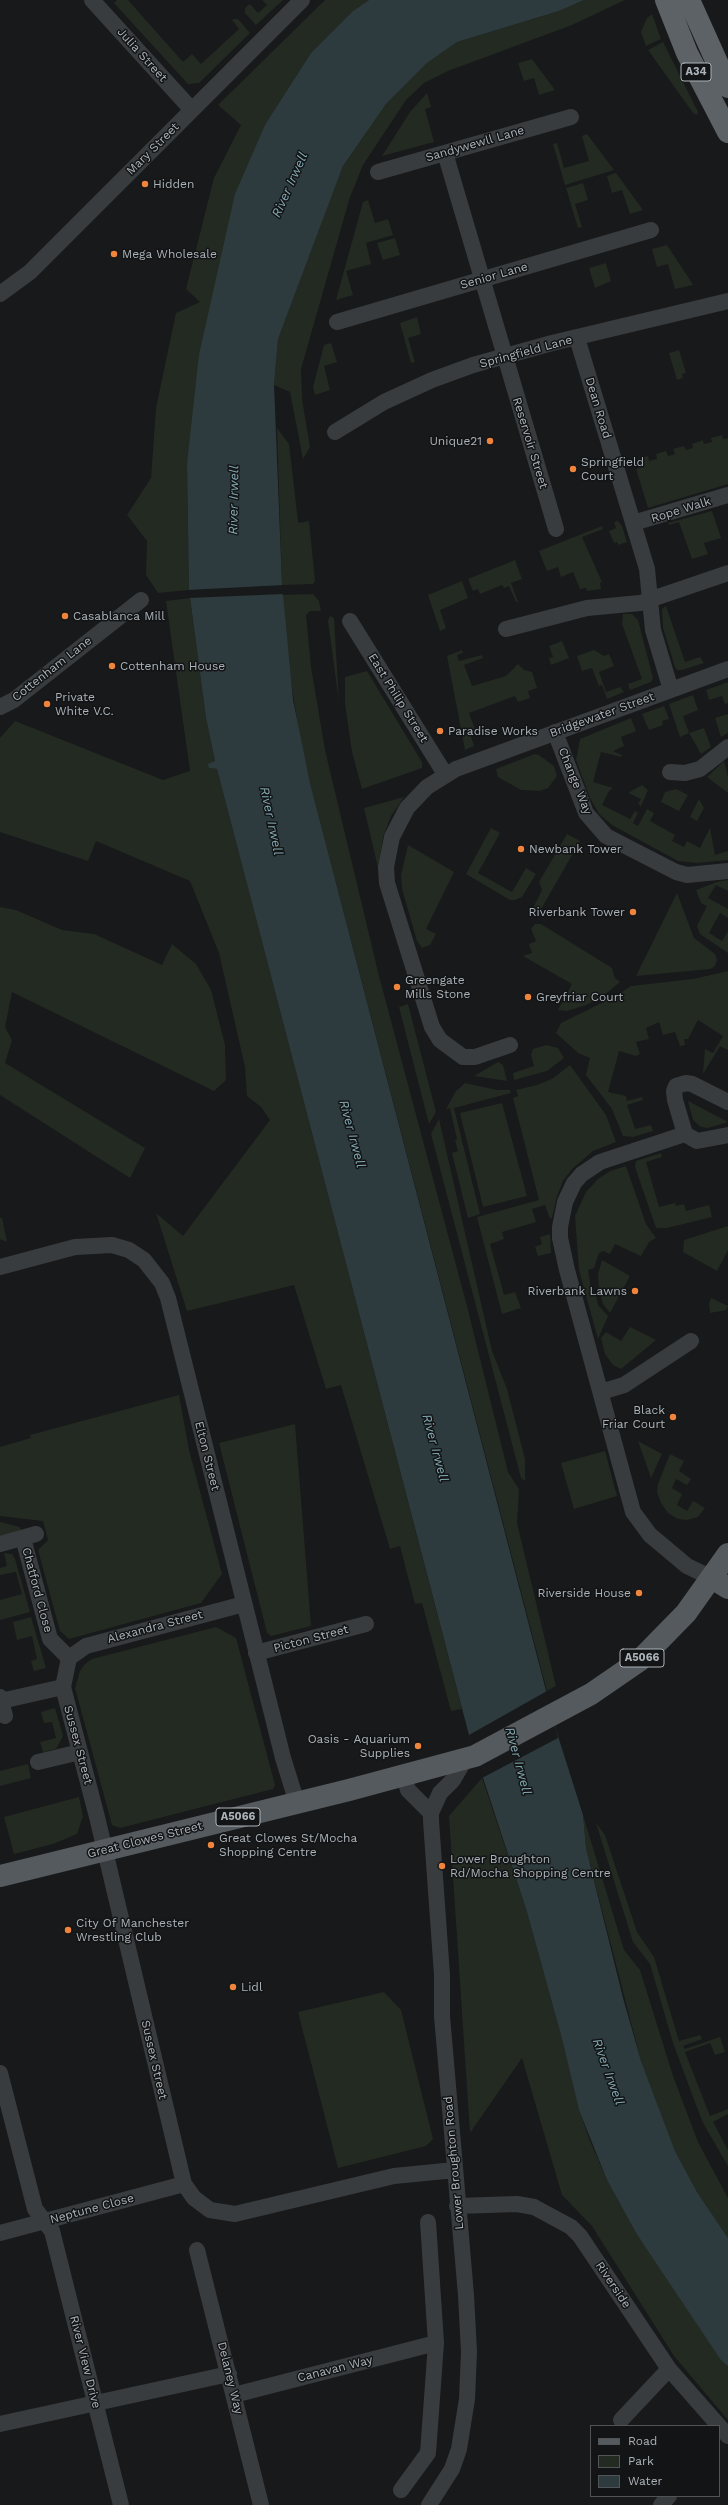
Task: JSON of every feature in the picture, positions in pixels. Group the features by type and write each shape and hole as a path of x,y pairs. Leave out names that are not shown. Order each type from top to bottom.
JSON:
{"highway":[{"name":"A34","path":"689,0 728,87"},
{"name":"A34","path":"667,5 706,92 728,132"}],"main road":[{"path":"720,1583 728,1554"},
{"name":"A5066","path":"469,1759 591,1694 640,1661 686,1613 720,1583"},
{"name":"Great Clowes Street","path":"0,1876 469,1759"}],"street":[{"name":"Julia Street","path":"92,0 192,110"},
{"name":"Mary Street","path":"0,294 30,272 302,0"},
{"name":"Sandywewll Lane","path":"378,172 571,117"},
{"name":"Reservoir Street","path":"445,153 481,280 556,529"},
{"name":"Senior Lane","path":"337,322 651,230"},
{"name":"Springfield Lane","path":"335,432 384,402 432,380 504,357 728,301"},
{"name":"Dean Road","path":"577,338 634,523 650,581 652,630 671,690"},
{"name":"Rope Walk","path":"634,523 728,496"},
{"path":"506,629 581,609 650,600 728,573"},
{"name":"Cottenham Lane","path":"0,707 14,700 141,600"},
{"name":"East Philip Street","path":"350,621 445,774"},
{"name":"Bridgewater Street","path":"510,1046 475,1057 463,1057 440,1040 432,1027 387,883 389,850 397,825 407,808 418,795 445,774 728,669"},
{"name":"Change Way","path":"555,732 586,813 606,836 676,872 687,875 728,871"},
{"path":"670,772 685,773 700,769 728,747"},
{"path":"728,1102 692,1084 686,1083 676,1086 674,1091 675,1100 685,1134 697,1141 728,1135"},
{"path":"685,1134 626,1152 590,1167 574,1183 565,1202 560,1227 562,1252 633,1512 650,1535 687,1566 720,1583"},
{"name":"Elton Street","path":"0,1266 75,1247 97,1244 112,1245 129,1250 144,1260 154,1271 168,1298 256,1653 283,1758 297,1803"},
{"path":"601,1392 624,1386 691,1341"},
{"name":"Chatford Close","path":"0,1544 30,1536 50,1639 69,1658"},
{"name":"Alexandra Street","path":"69,1658 86,1646 244,1604"},
{"name":"Picton Street","path":"256,1653 366,1624"},
{"name":"Sussex Street","path":"69,1658 63,1687 105,1851 184,2184 194,2198 210,2210 235,2214 394,2176 455,2170"},
{"path":"2,1704 63,1687"},
{"path":"38,1762 80,1752"},
{"name":"Lower Broughton Road","path":"429,2505 452,2469 466,2421 469,2352 442,2016 442,1975 431,1813 440,1792 453,1780 469,1759"},
{"path":"404,1776 408,1790 431,1813"},
{"name":"River View Drive","path":"0,2073 35,2209 52,2231 121,2505"},
{"name":"Neptune Close","path":"0,2233 184,2184"},
{"name":"Riverside","path":"457,2206 517,2204 539,2210 571,2227 580,2236 670,2369 718,2425"},
{"path":"401,2490 428,2453 436,2343 428,2222"},
{"name":"Delaney Way","path":"197,2250 261,2505"},
{"name":"Canavan Way","path":"234,2395 436,2343"},
{"path":"620,2420 670,2369"},
{"path":"0,2424 228,2374"},
{"name":"Riverside","path":"720,2427 728,2436"},
{"path":"661,2505 668,2497"}],"green space":[{"path":"117,0 128,0 183,62 192,54 201,64 239,29 232,20 234,19 238,19 250,33 199,83 188,84 114,3"},
{"path":"262,0 283,0 256,25 245,13 245,8 250,4 258,13 267,5"},
{"path":"325,0 369,0 353,11 311,53 266,123 187,464 189,590 158,593 146,575 147,541 127,515 151,478 156,408 176,313 200,302 186,289 214,178 241,125 218,105"},
{"path":"584,0 625,0 572,25 448,71 424,83 406,100 363,165 350,197 301,369 302,399 310,447 303,459 290,392 274,385 278,339 343,166 386,104 427,63 457,42 559,11"},
{"path":"652,14 661,39 646,46 641,32 647,18"},
{"path":"663,42 698,112 697,115 693,113 648,50"},
{"path":"532,59 555,90 539,95 534,78 524,81 518,63"},
{"path":"427,93 431,107 425,109 434,142 382,156 410,112"},
{"path":"587,134 614,170 565,185 553,144 557,143 564,168 589,161 582,136"},
{"path":"616,173 643,210 630,214 622,190 612,193 607,176"},
{"path":"583,183 588,200 575,204 582,227 578,228 566,188"},
{"path":"368,200 375,223 388,219 393,235 366,243 371,264 346,271 353,295 336,300 363,202"},
{"path":"395,238 400,255 383,260 377,243"},
{"path":"667,245 693,285 675,289 668,264 657,267 652,249"},
{"path":"606,263 611,281 595,288 589,268"},
{"path":"417,317 421,334 408,338 415,362 411,363 400,323"},
{"path":"331,343 337,362 324,366 330,390 315,395 313,387 324,345"},
{"path":"679,350 686,373 682,374 683,378 677,380 669,353"},
{"path":"277,428 289,444 298,521 299,523 309,521 315,581 313,584 282,585"},
{"path":"722,435 723,439 728,438 728,484 648,508 636,469 641,467 637,459 648,456 649,461 657,459 656,454 666,451 668,456 675,454 673,449 684,446 686,450 693,448 692,444 703,440 704,444 712,442 711,438"},
{"path":"712,511 721,538 704,543 708,554 692,559 679,522 669,525 668,523"},
{"path":"618,521 622,526 627,542 618,545 617,542 614,543 609,531 616,528 614,522"},
{"path":"602,526 603,529 582,537 602,582 600,583 601,589 587,591 586,588 580,589 573,572 561,577 558,567 547,571 539,551"},
{"path":"515,560 522,579 511,583 518,602 516,602 509,586 504,588 502,585 480,594 478,589 473,591 468,579"},
{"path":"462,581 468,598 440,610 446,628 440,631 428,595"},
{"path":"313,594 319,601 321,611 310,611 306,615 311,667 325,750 378,972 468,1310 508,1472 519,1489 517,1523 556,1686 547,1691 310,783 300,739 286,649 282,595"},
{"path":"190,598 206,718 215,761 209,768 217,769 462,1709 451,1711 422,1603 415,1604 400,1546 390,1549 341,1385 326,1389 294,1285 187,1311 156,1213 183,1236 270,1120 261,1107 247,1096 245,1067 219,953 190,881 96,841 88,861 0,832 0,738 15,721 163,780 190,771 166,601"},
{"path":"666,606 685,662 700,657 704,663 682,670 677,670 675,667 663,628 662,609"},
{"path":"623,614 632,614 638,620 653,678 651,682 630,690 628,684 642,679 622,624"},
{"path":"330,616 334,618 339,702 328,621"},
{"path":"562,641 569,658 551,665 549,658 553,657 549,646"},
{"path":"462,650 463,653 457,655 459,661 482,655 483,658 464,665 472,686 506,676 518,664 524,670 532,672 537,688 528,691 530,698 518,702 515,696 469,713 476,732 470,734 474,746 465,750 447,656"},
{"path":"594,650 604,656 609,654 614,666 599,672 606,692 620,687 624,692 607,699 602,685 599,686 592,668 582,671 577,656"},
{"path":"367,671 422,762 422,768 362,789 352,752 345,704 345,677"},
{"path":"728,682 728,703 725,704 722,696 709,700 706,690"},
{"path":"693,695 698,710 683,716 689,733 680,737 669,704"},
{"path":"664,706 669,719 662,721 663,725 649,730 642,714"},
{"path":"728,714 728,733 721,737 715,718"},
{"path":"631,718 636,731 621,737 624,746 613,751 622,755 621,757 601,752 593,782 613,788 609,791 602,805 630,819 635,811 638,813 633,823 638,826 647,809 654,813 650,821 675,835 672,841 684,847 687,841 700,848 710,828 715,855 728,851 728,860 697,863 678,861 612,825 599,814 590,798 576,760 580,739"},
{"path":"704,728 711,747 701,754 689,733"},
{"path":"535,754 539,755 554,766 557,776 548,788 540,791 521,790 498,777 496,769"},
{"path":"724,761 728,777 728,793 707,777"},
{"path":"642,785 648,790 641,806 638,804 641,799 628,793"},
{"path":"676,789 688,795 679,811 661,802 665,792"},
{"path":"404,797 391,816 383,837 378,868 364,808"},
{"path":"699,799 704,808 697,821 690,817"},
{"path":"491,828 500,833 478,873 512,892 526,868 536,874 522,897 515,900 510,900 466,874"},
{"path":"567,834 580,841 540,911 533,908 542,890 539,882"},
{"path":"408,845 454,872 426,929 436,934 430,945 422,948 417,941 402,889 401,875"},
{"path":"728,880 728,891 716,885 708,898 728,909 728,918 720,913 709,933 722,941 728,931 728,953 700,934 697,926 707,906 701,903 696,890 717,882"},
{"path":"677,893 694,938 715,954 717,960 715,966 710,969 636,976"},
{"path":"0,907 16,910 62,930 94,934 162,965 172,944 196,964 211,990 225,1045 226,1080 214,1091 12,992 5,1027 12,1040 5,1063 145,1148 130,1178 0,1095"},
{"path":"535,924 541,924 612,968 615,978 620,982 603,996 586,1005 567,1011 558,1010 572,984 523,956 532,953 529,944 536,941 531,929"},
{"path":"728,971 728,1050 720,1046 703,1074 705,1049 713,1053 723,1036 698,1020 688,1039 684,1039 685,1045 680,1046 675,1032 663,1035 659,1022 646,1028 649,1039 636,1042 640,1054 636,1056 619,1051 608,1092 626,1096 627,1101 642,1097 643,1100 627,1105 635,1129 651,1125 653,1131 633,1137 623,1136 612,1109 586,1075 590,1058 578,1053 556,1033 561,1023 616,996 631,986 693,979"},
{"path":"408,1004 436,1112 429,1124 399,1007"},
{"path":"546,1045 558,1048 564,1058 547,1071 514,1080 513,1073 534,1066 531,1055 533,1049"},
{"path":"498,1062 503,1065 507,1081 474,1076"},
{"path":"570,1065 606,1115 616,1142 593,1151 572,1169 563,1181 557,1196 552,1218 550,1219 545,1205 532,1209 536,1222 502,1232 504,1239 490,1244 504,1295 515,1292 521,1308 502,1314 477,1217 539,1200 513,1098 518,1096 516,1090 537,1085 552,1079"},
{"path":"465,1083 497,1090 510,1090 511,1093 454,1108 480,1214 468,1218 452,1153 458,1151 455,1140 457,1139 450,1108 446,1109 456,1091"},
{"path":"688,1101 728,1122 708,1128 701,1127 693,1120"},
{"path":"502,1103 527,1196 483,1207 460,1113"},
{"path":"439,1119 492,1351 507,1389 525,1459 525,1481 521,1478 431,1134"},
{"path":"661,1153 662,1157 646,1162 659,1207 675,1203 676,1206 684,1204 686,1211 709,1205 712,1217 667,1228 656,1228 635,1167 636,1161"},
{"path":"626,1166 646,1224 656,1238 649,1242 641,1256 615,1244 610,1254 603,1251 599,1253 594,1268 588,1270 592,1295 596,1296 598,1305 608,1316 598,1339 579,1270 575,1216 586,1192 598,1179 610,1171"},
{"path":"0,1218 2,1218 7,1242 0,1239"},
{"path":"728,1226 728,1250 717,1271 683,1252 684,1240"},
{"path":"550,1234 551,1253 538,1256 535,1247 542,1244 540,1237"},
{"path":"602,1260 630,1276 610,1313 603,1304 599,1289 598,1274"},
{"path":"711,1298 728,1306 726,1310 710,1313 709,1304"},
{"path":"630,1327 656,1340 621,1369 613,1365 605,1354 601,1338 606,1332 621,1341"},
{"path":"179,1395 189,1450 222,1574 201,1603 69,1639 60,1631 38,1550 48,1540 43,1521 0,1516 0,1447 31,1438 30,1435"},
{"path":"295,1424 311,1626 271,1636 267,1633 219,1443"},
{"path":"638,1441 662,1454 651,1478"},
{"path":"605,1451 617,1496 574,1509 561,1463"},
{"path":"670,1454 684,1461 679,1471 691,1479 687,1485 676,1479 672,1488 682,1494 677,1505 687,1511 693,1501 705,1508 698,1517 687,1520 678,1519 668,1513 661,1503 657,1492 658,1484"},
{"path":"0,1522 20,1527 21,1531 0,1536"},
{"path":"4,1553 12,1554 15,1559 30,1612 0,1620 0,1600 22,1594 16,1572 0,1575 0,1568 7,1566"},
{"path":"31,1617 46,1668 34,1671 31,1661 37,1659 32,1636 17,1640 13,1622"},
{"path":"216,1627 236,1638 275,1785 273,1789 120,1828 112,1825 75,1688 80,1671 84,1665 92,1659"},
{"path":"55,1708 63,1736 56,1749 43,1752 40,1742 56,1738 52,1722 44,1723 41,1712"},
{"path":"28,1764 31,1778 0,1786 0,1771"},
{"path":"482,1778 527,1912 562,2039 579,2110 590,2141 607,2180 636,2233 728,2365 728,2420 674,2356 592,2226 562,2195 522,2058 470,2133 449,1816"},
{"path":"79,1797 83,1816 77,1834 53,1844 14,1854 4,1817"},
{"path":"583,1815 624,1950 640,1970 673,2076 698,2142 728,2198 728,2238 697,2192 675,2151 641,2061 586,1848"},
{"path":"596,1823 605,1835 637,1932 654,1957 679,2041 700,2035 702,2039 683,2046 685,2049 720,2037 725,2052 715,2055 710,2043 685,2052 710,2116 728,2109 728,2114 713,2122 728,2150 728,2166 703,2123 696,2105 673,2043 650,1964 633,1942"},
{"path":"384,1992 401,2010 433,2139 426,2146 338,2168 298,2012"}],"water":[{"name":"River Irwell","path":"369,0 584,0 559,11 457,42 427,63 386,104 343,166 278,339 274,385 282,585 293,700 310,783 557,1733 583,1815 586,1848 623,1998 641,2061 675,2151 697,2192 728,2238 728,2366 721,2360 636,2233 607,2180 579,2110 562,2039 527,1912 469,1735 217,769 209,768 208,764 215,761 206,718 189,590 187,464 199,355 235,194 266,123 311,53 353,11"}],"pier":[{"path":"284,585 284,594 188,598 187,590"},
{"path":"547,1691 558,1738 482,1778 469,1735"}],"place":[{"name":"Hidden","path":"145,184"},
{"name":"Mega Wholesale","path":"114,254"},
{"name":"Unique21","path":"490,441"},
{"name":"Springfield Court","path":"573,469"},
{"name":"Casablanca Mill","path":"65,616"},
{"name":"Cottenham House","path":"112,666"},
{"name":"Private White V.C.","path":"47,704"},
{"name":"Paradise Works","path":"440,731"},
{"name":"Newbank Tower","path":"521,849"},
{"name":"Riverbank Tower","path":"633,912"},
{"name":"Greengate Mills Stone","path":"397,987"},
{"name":"Greyfriar Court","path":"528,997"},
{"name":"Riverbank Lawns","path":"635,1291"},
{"name":"Black Friar Court","path":"673,1417"},
{"name":"Riverside House","path":"639,1593"},
{"name":"Oasis - Aquarium Supplies","path":"418,1746"},
{"name":"Great Clowes St/Mocha Shopping Centre","path":"211,1845"},
{"name":"Lower Broughton Rd/Mocha Shopping Centre","path":"442,1866"},
{"name":"City Of Manchester Wrestling Club","path":"68,1930"},
{"name":"Lidl","path":"233,1987"}]}
